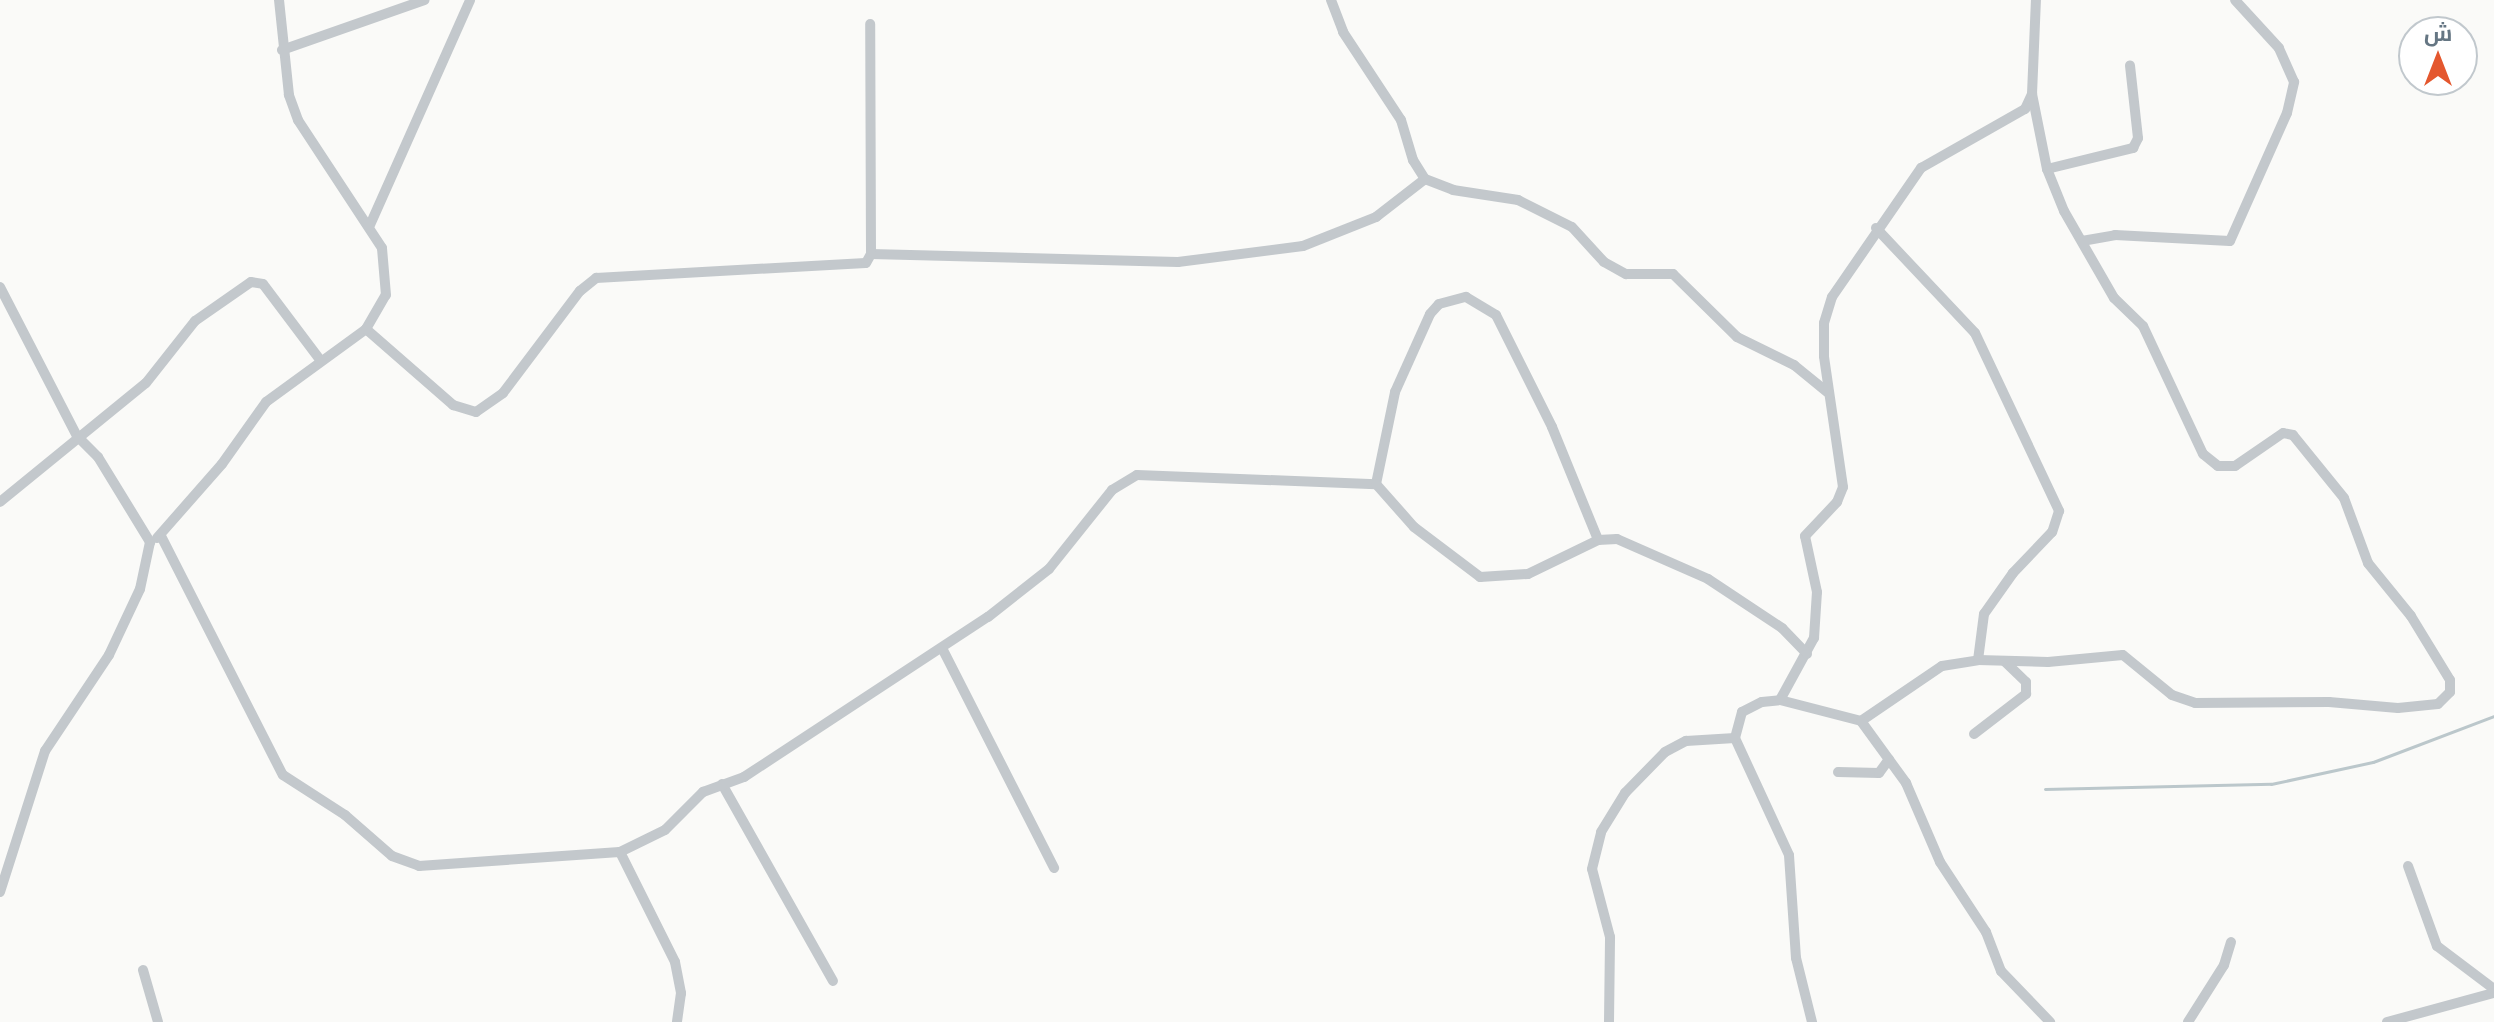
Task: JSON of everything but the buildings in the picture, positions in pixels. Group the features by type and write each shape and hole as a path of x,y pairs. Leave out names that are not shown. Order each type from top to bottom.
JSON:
{"street":[{"path":"150,542 161,536 266,402 366,329 386,295 385,264 370,225 298,120 282,50 279,0"},
{"path":"282,50 425,0"},
{"path":"370,225 470,0"},
{"path":"1331,0 1350,44 1401,120 1425,179 1453,190 1518,200 1572,227 1604,262 1626,274 1673,274 1737,337 1794,365 1827,392"},
{"path":"1861,721 1942,666 1978,660 2123,655 2179,698 2244,706 2329,702 2349,707 2423,707 2443,702 2451,688 2411,616 2368,563 2344,498 2293,435 2283,433 2235,466 2218,466 2203,454 2143,326 2114,298 2047,169 2032,94 2036,0"},
{"path":"2082,241 2115,235 2230,241 2287,113 2294,82 2284,54 2235,0"},
{"path":"870,24 871,254"},
{"path":"2047,169 2133,148 2138,138 2130,65"},
{"path":"1780,700 1814,638 1817,592 1805,536 1837,502 1845,475 1827,392 1823,339 1828,311 1876,228 1931,159 2020,114 2032,94"},
{"path":"2020,114 2037,120"},
{"path":"366,329 453,405 476,412 503,393 580,291 596,278 857,267 871,254 1178,262 1303,246 1365,224 1425,179"},
{"path":"1876,228 1975,333 2059,511 2052,532 2013,573 1984,614 1978,660"},
{"path":"0,502 77,436 146,383 195,321 251,282 263,284 321,361"},
{"path":"0,287 77,436 98,457 150,542 140,589 109,655 45,751 0,892"},
{"path":"1376,484 1395,392 1424,326 1439,304 1466,297 1496,315 1552,427 1598,540"},
{"path":"161,536 283,775 345,815 392,856 419,866 460,867 590,851 620,852 665,830 697,797 744,777 942,648 1049,569 1124,480 1174,475 1376,484 1414,527 1480,577 1528,574 1598,540 1617,539 1708,579 1782,628 1807,654"},
{"path":"942,648 1054,868"},
{"path":"1974,734 2026,694 2026,682 2004,661"},
{"path":"1812,1022 1796,958 1795,883 1789,855 1735,738 1742,712 1780,700 1861,721 1906,783 1940,862 1986,932 2001,971 2050,1022"},
{"path":"1609,1022 1610,937 1592,869 1601,832 1625,793 1665,752 1686,741 1735,738"},
{"path":"1838,772 1879,773 1889,759"},
{"path":"722,784 833,981"},
{"path":"620,852 675,962 681,993 677,1022"},
{"path":"2408,866 2437,946 2494,991"},
{"path":"2188,1022 2224,965 2231,942"},
{"path":"143,970 158,1022"},
{"path":"2387,1022 2494,991"}],"waterway":[{"path":"2045,789 2271,784 2373,762 2494,716"}]}
